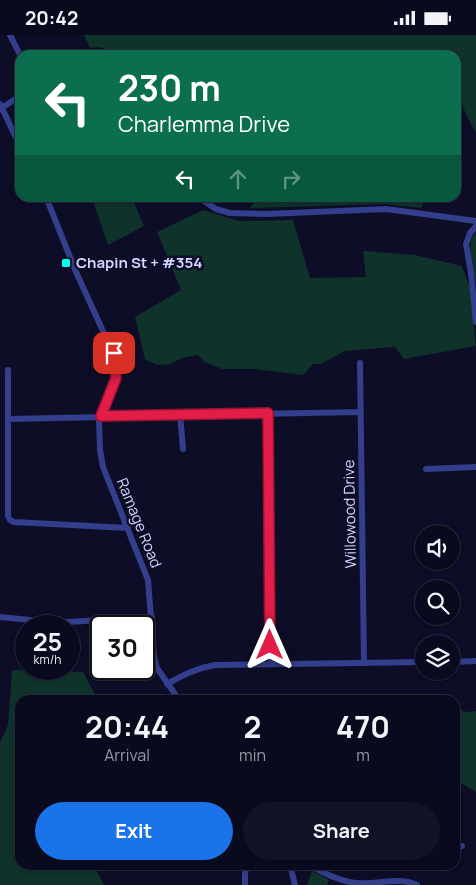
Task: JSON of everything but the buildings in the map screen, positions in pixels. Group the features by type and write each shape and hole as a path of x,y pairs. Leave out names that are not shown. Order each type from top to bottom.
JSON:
{"street":[{"path":"10,35 18,50"},
{"path":"15,99 1,107 15,136"},
{"name":"Ramage Road","path":"48,202 76,272 114,353 116,378 101,416 100,450 103,467 148,580 152,615"},
{"path":"206,202 216,209 230,213 266,214 386,209 476,221"},
{"path":"476,226 470,233 466,244 476,322"},
{"name":"Willowood Drive","path":"360,363 364,663"},
{"path":"8,370 8,516 11,521 128,528"},
{"path":"8,419 361,411"},
{"path":"268,413 271,665"},
{"path":"180,414 183,449"},
{"path":"426,469 476,467"},
{"path":"0,617 40,621 90,621"},
{"name":"Ramage Road","path":"155,660 166,684 175,695"},
{"path":"460,662 476,661"},
{"path":"166,684 201,667 215,665 415,662"},
{"path":"245,885 246,870"},
{"path":"291,870 295,885"},
{"path":"319,870 338,879 355,883 400,881 411,882 417,885"}],"green space":[{"path":"84,35 476,35 476,132 461,100 461,50 106,50 97,47 90,48"},
{"path":"93,202 134,202 144,226 108,245"},
{"path":"255,202 424,202 421,208 384,204 250,208"},
{"path":"203,210 239,221 293,220 310,278 366,277 363,251 415,255 462,266 470,288 476,346 404,359 395,347 345,351 321,364 313,364 303,375 255,369 222,369 205,362 198,355 182,358 170,364 157,365 145,359 135,317 181,290 157,232"},
{"path":"476,232 476,284 470,249 472,237"},
{"path":"12,670 15,670 15,680 80,680 80,672 83,672 95,695 15,695 15,870 96,870 104,885 0,885 0,743 8,725"},
{"path":"460,711 476,711 476,792 460,784"},
{"path":"312,871 329,880 327,885 307,885"}],"place":[{"name":"Chapin St + #354","path":"66,263"}],"route":[{"path":"114,353 116,378 101,416 268,413 270,645"}]}
